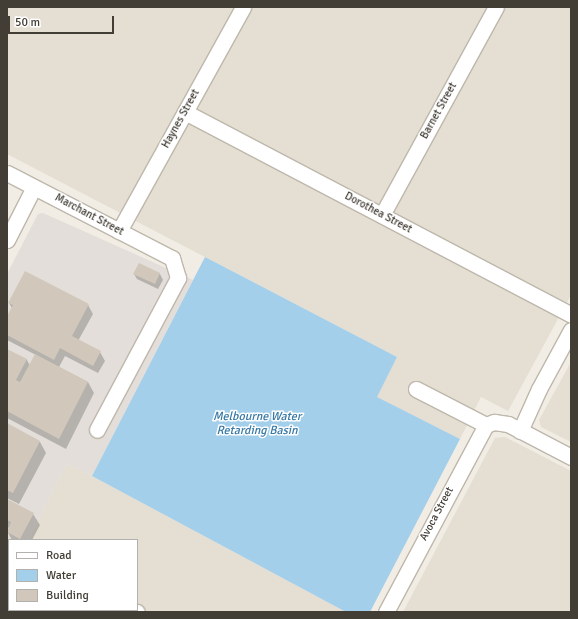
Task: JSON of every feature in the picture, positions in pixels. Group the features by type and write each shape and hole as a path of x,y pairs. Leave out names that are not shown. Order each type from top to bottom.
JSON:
{"street":[{"name":"Haynes Street","path":"119,231 243,7"},
{"name":"Barnet Street","path":"382,215 496,7"},
{"name":"Dorothea Street","path":"185,112 571,315"},
{"name":"Marchant Street","path":"7,173 172,258 178,278 97,430"},
{"path":"7,240 34,187"},
{"path":"516,428 571,330"},
{"path":"416,389 490,423 516,428 571,457"},
{"name":"Avoca Street","path":"386,612 490,423"}],"shaded area":[{"path":"7,7 571,7 571,295 508,411 481,397 460,439 376,397 397,357 7,154"},
{"path":"43,213 193,280 92,476 67,464 29,539 8,539 7,581 7,274 38,214"},
{"path":"571,362 571,442 541,427 539,420"},
{"path":"505,437 571,471 571,612 403,612 495,438"},
{"path":"67,464 346,612 7,612 8,579 8,611 138,611 138,539 29,539"}],"water":[{"name":"Melbourne Water Retarding Basin","path":"205,257 397,357 377,397 460,439 370,612 346,612 92,476"}],"building":[{"path":"139,263 160,273 155,284 133,274"},
{"path":"25,271 89,304 72,336 101,351 93,366 60,348 54,360 7,335 7,316 13,305 8,303"},
{"path":"7,349 27,359 16,380 20,382 35,354 88,382 59,439 7,411"},
{"path":"7,423 40,441 13,493 7,490"},
{"path":"7,499 34,513 20,539 7,532 11,522 7,520"}]}
